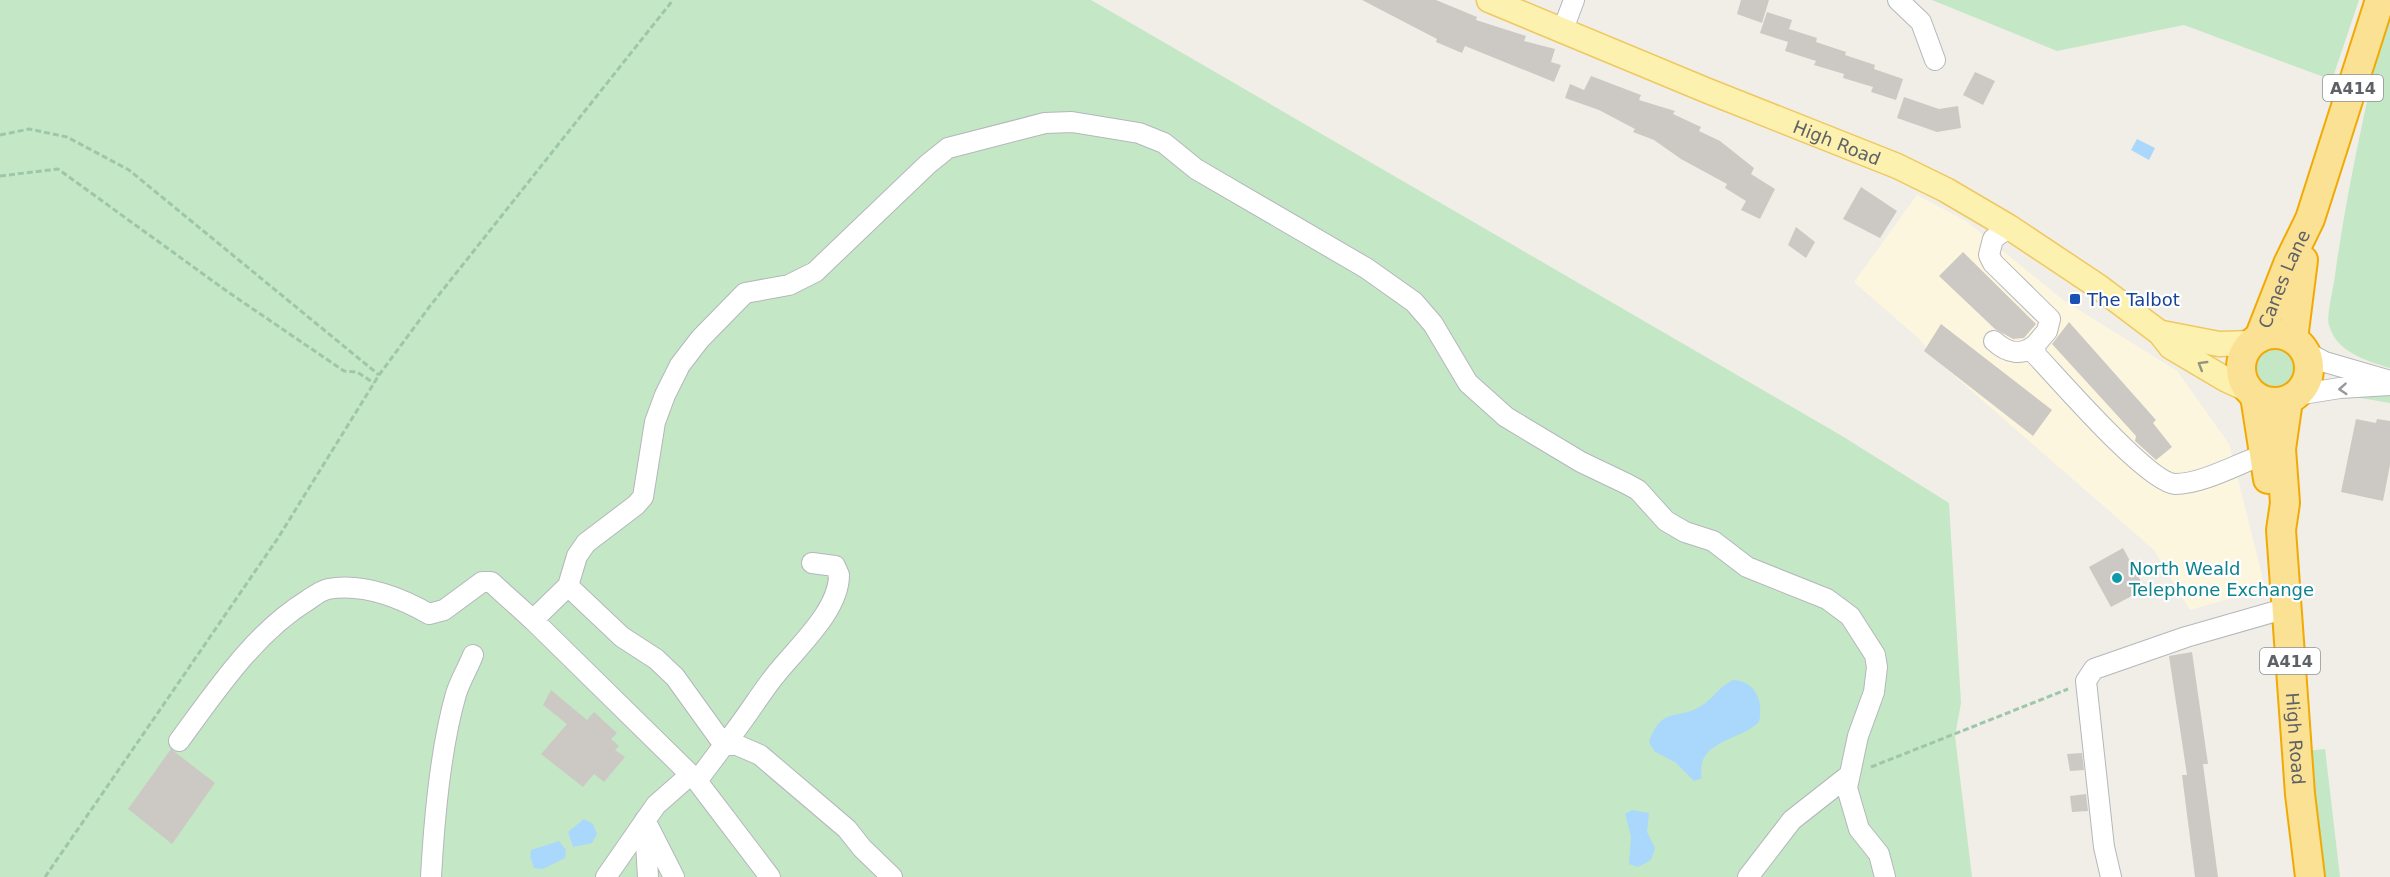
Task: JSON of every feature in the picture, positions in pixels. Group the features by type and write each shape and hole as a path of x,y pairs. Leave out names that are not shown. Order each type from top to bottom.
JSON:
{"highway":[{"name":"Canes Lane","path":"2255,341 2310,219 2380,0"},
{"name":"Canes Lane","path":"2298,345 2293,323 2310,219"},
{"path":"2255,341 2282,335 2298,345"},
{"name":"A414","path":"2252,393 2241,371 2242,361 2255,341"},
{"name":"A414","path":"2292,397 2307,379 2308,360 2298,345"},
{"path":"2252,393 2271,402 2292,397"},
{"name":"High Road","path":"2252,393 2273,451 2285,503 2281,530 2300,794 2310,877"},
{"name":"High Road","path":"2273,451 2292,397"}],"main road":[{"name":"High Road","path":"1489,0 1562,32 1897,166 1946,189 2009,227 2099,287 2160,333 2171,346 2252,393"},
{"name":"High Road","path":"2160,333 2210,343 2255,341"}],"street":[{"path":"1562,32 1574,0"},
{"path":"1898,0 1921,22 1935,60"},
{"path":"533,620 568,586 577,556 586,543 636,506 643,497 655,423 665,395 680,366 719,317 736,301 757,289 789,285 815,272 928,164 948,148 1045,123 1072,122 1139,133 1164,143 1196,169 1366,268 1424,313 1468,383 1506,417 1581,462 1638,490 1666,521 1684,532 1713,541 1747,567 1840,607 1858,627 1875,655 1877,667 1872,699 1858,736 1847,788 1854,818 1859,829 1880,854 1885,877"},
{"path":"1994,341 2001,347 2016,352 2030,350 2050,326 2050,319 1993,263 1989,255 1990,243 2009,227"},
{"path":"2036,344 2035,354 2137,460 2164,482 2174,484 2195,481 2273,451"},
{"path":"2298,345 2325,362 2390,383"},
{"path":"2292,397 2340,388 2390,383"},
{"path":"606,877 656,805 693,778 724,745 776,674 806,639 835,597 839,575 835,566 812,563"},
{"path":"179,741 216,691 264,634 293,609 326,589 364,588 407,602 429,614 444,610 482,582 491,582 533,620 693,778 770,877"},
{"path":"568,586 622,637 664,666 724,745"},
{"path":"2111,877 2104,847 2086,681 2094,669 2186,637 2287,608"},
{"path":"431,877 437,806 448,734 456,693 473,656"},
{"path":"724,745 737,745 760,755 847,828 862,848 892,877"},
{"path":"1748,877 1792,820 1848,776"},
{"path":"645,820 648,877"},
{"path":"645,820 674,877"}],"path":[{"path":"45,877 278,538 379,375 430,306 673,0"},
{"path":"0,135 29,129 67,137 129,170 379,375"},
{"path":"0,176 57,169 228,292 344,371 357,372 374,383"},
{"path":"1848,776 2086,681"}],"shaded area":[{"path":"1917,195 1966,221 2063,300 2177,371 2229,444 2265,588 2190,610 2154,550 1943,366 1917,337 1854,282"}],"green space":[{"path":"0,0 1091,0 1842,436 1949,503 1961,703 1955,736 1972,877 0,877"},
{"path":"1932,0 2359,0 2332,80 2184,25 2057,51"},
{"path":"2390,0 2390,368 2345,349 2333,334 2328,320 2353,171"},
{"path":"2274,347 2282,348 2289,353 2294,360 2294,376 2289,383 2282,388 2274,389 2266,388 2259,383 2254,376 2253,368 2254,360 2259,353 2266,348"},
{"path":"2357,393 2390,396 2390,403 2355,397"},
{"path":"2325,749 2340,877 2324,877 2307,751"}],"water":[{"path":"2137,139 2155,148 2149,160 2131,150"},
{"path":"1733,680 1747,684 1756,693 1760,706 1759,722 1712,749 1705,756 1701,766 1702,778 1694,781 1676,763 1654,751 1649,742 1654,730 1666,718 1704,704"},
{"path":"1632,810 1649,813 1647,832 1655,848 1651,860 1638,867 1629,864 1631,836 1625,814"},
{"path":"584,819 593,824 597,834 592,843 573,847 568,832"},
{"path":"559,841 566,850 565,858 543,869 534,868 530,857 531,850"}],"building":[{"path":"1362,0 1436,0 1477,17 1476,20 1526,36 1524,41 1555,49 1551,62 1561,65 1554,82 1465,46 1462,53 1436,42 1437,39"},
{"path":"1741,0 1769,0 1762,23 1737,14"},
{"path":"1767,12 1792,20 1789,29 1817,38 1816,42 1846,52 1845,55 1875,65 1874,69 1903,79 1896,100 1871,92 1873,87 1843,78 1844,74 1814,65 1816,61 1785,51 1788,42 1760,33"},
{"path":"1975,72 1995,81 1983,105 1963,95"},
{"path":"1591,76 1641,95 1639,100 1675,111 1673,114 1701,127 1699,131 1720,141 1754,168 1751,174 1775,189 1760,219 1741,210 1746,201 1725,188 1727,184 1681,159 1654,140 1633,132 1635,129 1599,110 1565,98 1570,84 1584,90"},
{"path":"1904,97 1939,109 1958,106 1961,128 1937,132 1897,118"},
{"path":"1861,187 1897,211 1880,238 1843,219"},
{"path":"1796,227 1815,242 1806,258 1788,245"},
{"path":"1963,252 2036,324 2024,338 2013,339 1995,329 1939,276"},
{"path":"2069,322 2156,420 2153,423 2172,447 2156,460 2135,441 2136,436 2052,344"},
{"path":"1941,324 2052,410 2033,436 1924,351"},
{"path":"2356,419 2376,423 2377,419 2390,421 2390,465 2383,501 2341,492"},
{"name":"North Weald Telephone Exchange","path":"2123,548 2145,589 2111,607 2089,567"},
{"path":"2192,652 2208,764 2203,764 2218,877 2195,877 2182,775 2187,775 2169,656"},
{"path":"551,690 587,720 594,712 617,733 611,739 619,746 615,750 625,757 604,782 594,774 583,787 541,754 567,724 543,705"},
{"path":"171,749 215,783 172,844 128,809"},
{"path":"2082,753 2084,770 2070,771 2067,754"},
{"path":"2086,794 2088,811 2072,812 2070,796"}],"place":[{"name":"The Talbot","path":"2075,299"},
{"name":"North Weald Telephone Exchange","path":"2117,578"}]}
